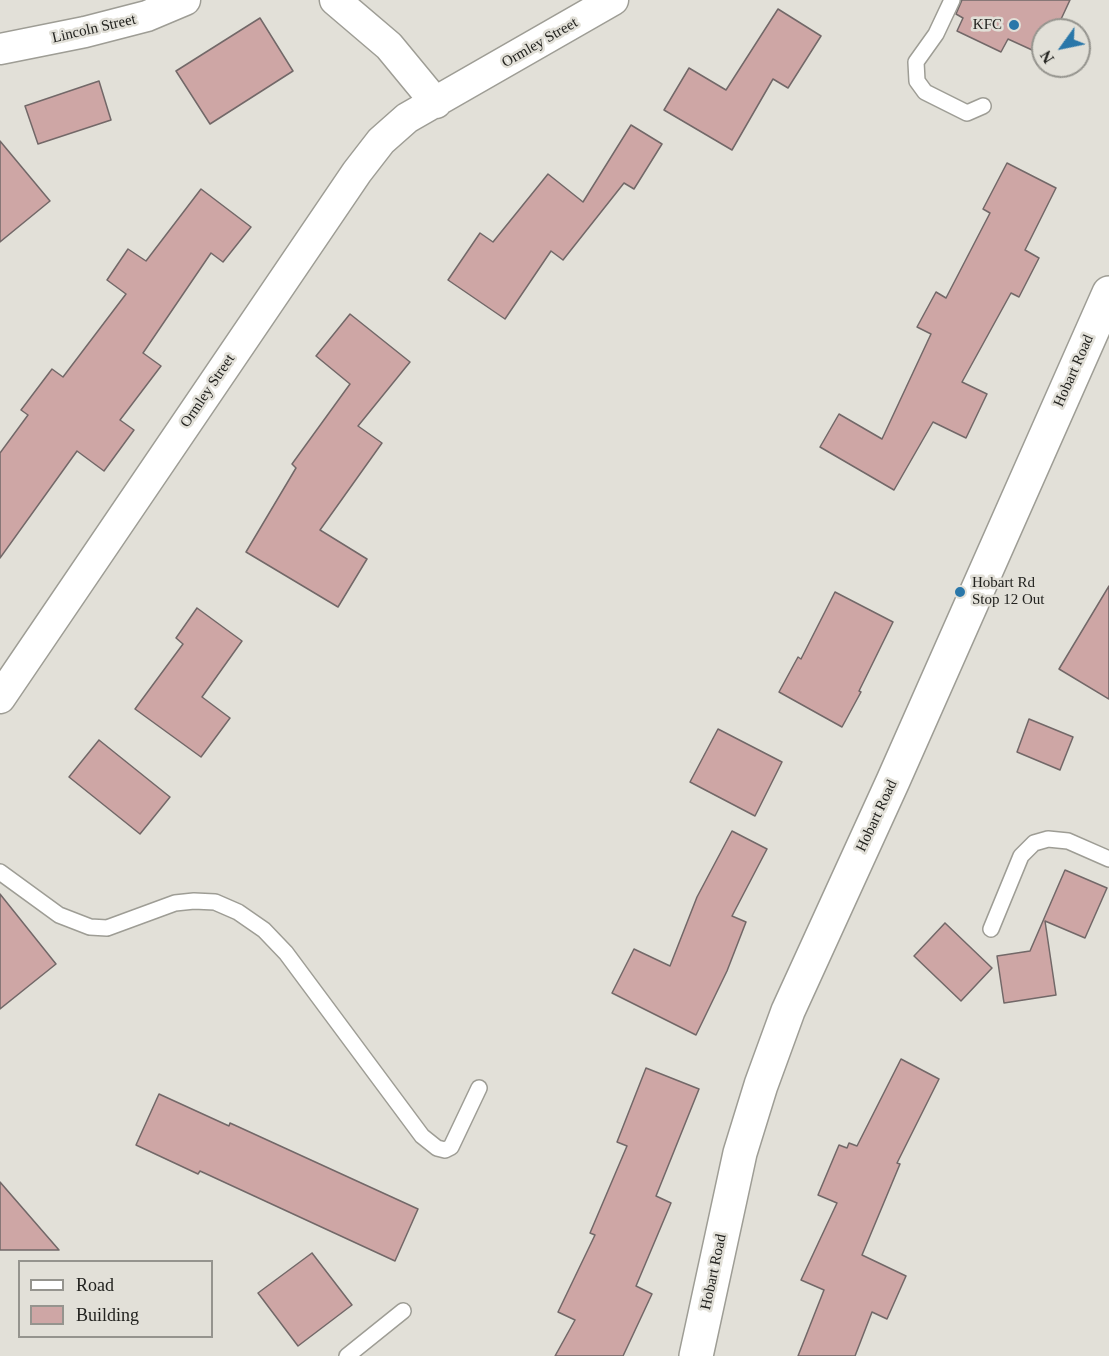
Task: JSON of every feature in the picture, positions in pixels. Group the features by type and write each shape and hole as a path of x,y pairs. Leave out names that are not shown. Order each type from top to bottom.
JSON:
{"main road":[{"name":"Hobart Road","path":"696,1356 740,1153 761,1085 788,1011 893,781 1109,293"}],"street":[{"name":"Lincoln Street","path":"0,49 64,37 147,16 185,0"},
{"path":"335,0 389,46 436,103"},
{"name":"Ormley Street","path":"0,698 357,172 381,141 407,118 613,0"}],"lane":[{"path":"952,0 936,34 916,62 917,81 924,93 967,113 983,106"},
{"path":"991,929 1021,856 1034,843 1048,839 1068,841 1109,859"},
{"path":"0,872 59,915 90,927 107,928 175,903 194,901 215,902 238,912 264,930 286,953 422,1136 437,1148 445,1150 451,1147 479,1088"},
{"path":"347,1356 403,1311"}],"building":[{"name":"KFC","path":"962,0 1070,0 1062,18 1031,18 1031,50 1008,39 1001,52 957,31 963,18 956,14"},
{"path":"778,9 821,36 788,88 773,79 732,150 664,110 689,68 726,90"},
{"path":"260,18 293,71 210,124 176,71"},
{"path":"99,81 111,120 38,144 25,106"},
{"path":"631,125 662,144 634,189 624,183 563,260 551,251 505,319 448,280 480,233 493,242 548,174 583,202"},
{"path":"0,141 50,201 0,242"},
{"path":"1007,163 1056,188 1025,250 1039,258 1019,297 1011,293 962,382 987,394 966,438 933,422 894,490 820,447 839,414 882,439 931,334 917,327 936,292 946,298 990,213 983,209"},
{"path":"201,189 251,227 223,262 211,253 143,353 161,366 120,420 134,430 104,471 77,451 0,558 0,453 28,415 21,410 52,369 63,377 126,294 107,280 128,249 146,261"},
{"path":"350,314 410,362 358,426 382,443 320,530 367,559 338,607 246,552 296,468 292,464 350,384 316,356"},
{"path":"1109,586 1109,699 1059,669"},
{"path":"835,592 893,622 842,727 779,692 798,657 801,659"},
{"path":"197,608 242,641 202,697 230,718 201,757 135,709 183,644 176,638"},
{"path":"1029,719 1073,737 1060,770 1017,752"},
{"path":"718,729 782,762 755,816 690,782"},
{"path":"99,740 170,797 140,834 69,777"},
{"path":"732,831 767,849 732,916 746,922 727,971 696,1035 612,993 634,949 670,966 697,897"},
{"path":"1065,870 1107,888 1085,938 1045,921 1056,995 1004,1003 997,956 1030,951"},
{"path":"0,894 56,964 0,1009"},
{"path":"945,923 992,968 961,1001 914,956"},
{"path":"901,1059 939,1079 897,1163 900,1164 862,1255 906,1276 887,1319 872,1312 855,1356 798,1356 824,1290 801,1280 837,1203 818,1195 839,1145 847,1148 849,1143 857,1146"},
{"path":"646,1068 699,1089 656,1196 671,1203 636,1286 652,1294 623,1356 555,1356 575,1320 558,1312 595,1235 590,1233 627,1146 617,1142"},
{"path":"159,1094 229,1126 230,1123 418,1209 395,1261 200,1171 198,1174 136,1145"},
{"path":"0,1182 59,1250 0,1250"},
{"path":"312,1253 352,1305 298,1346 258,1293"}],"place":[{"name":"KFC","path":"1014,25"},
{"name":"Hobart Rd Stop 12 Out","path":"960,592"}]}
